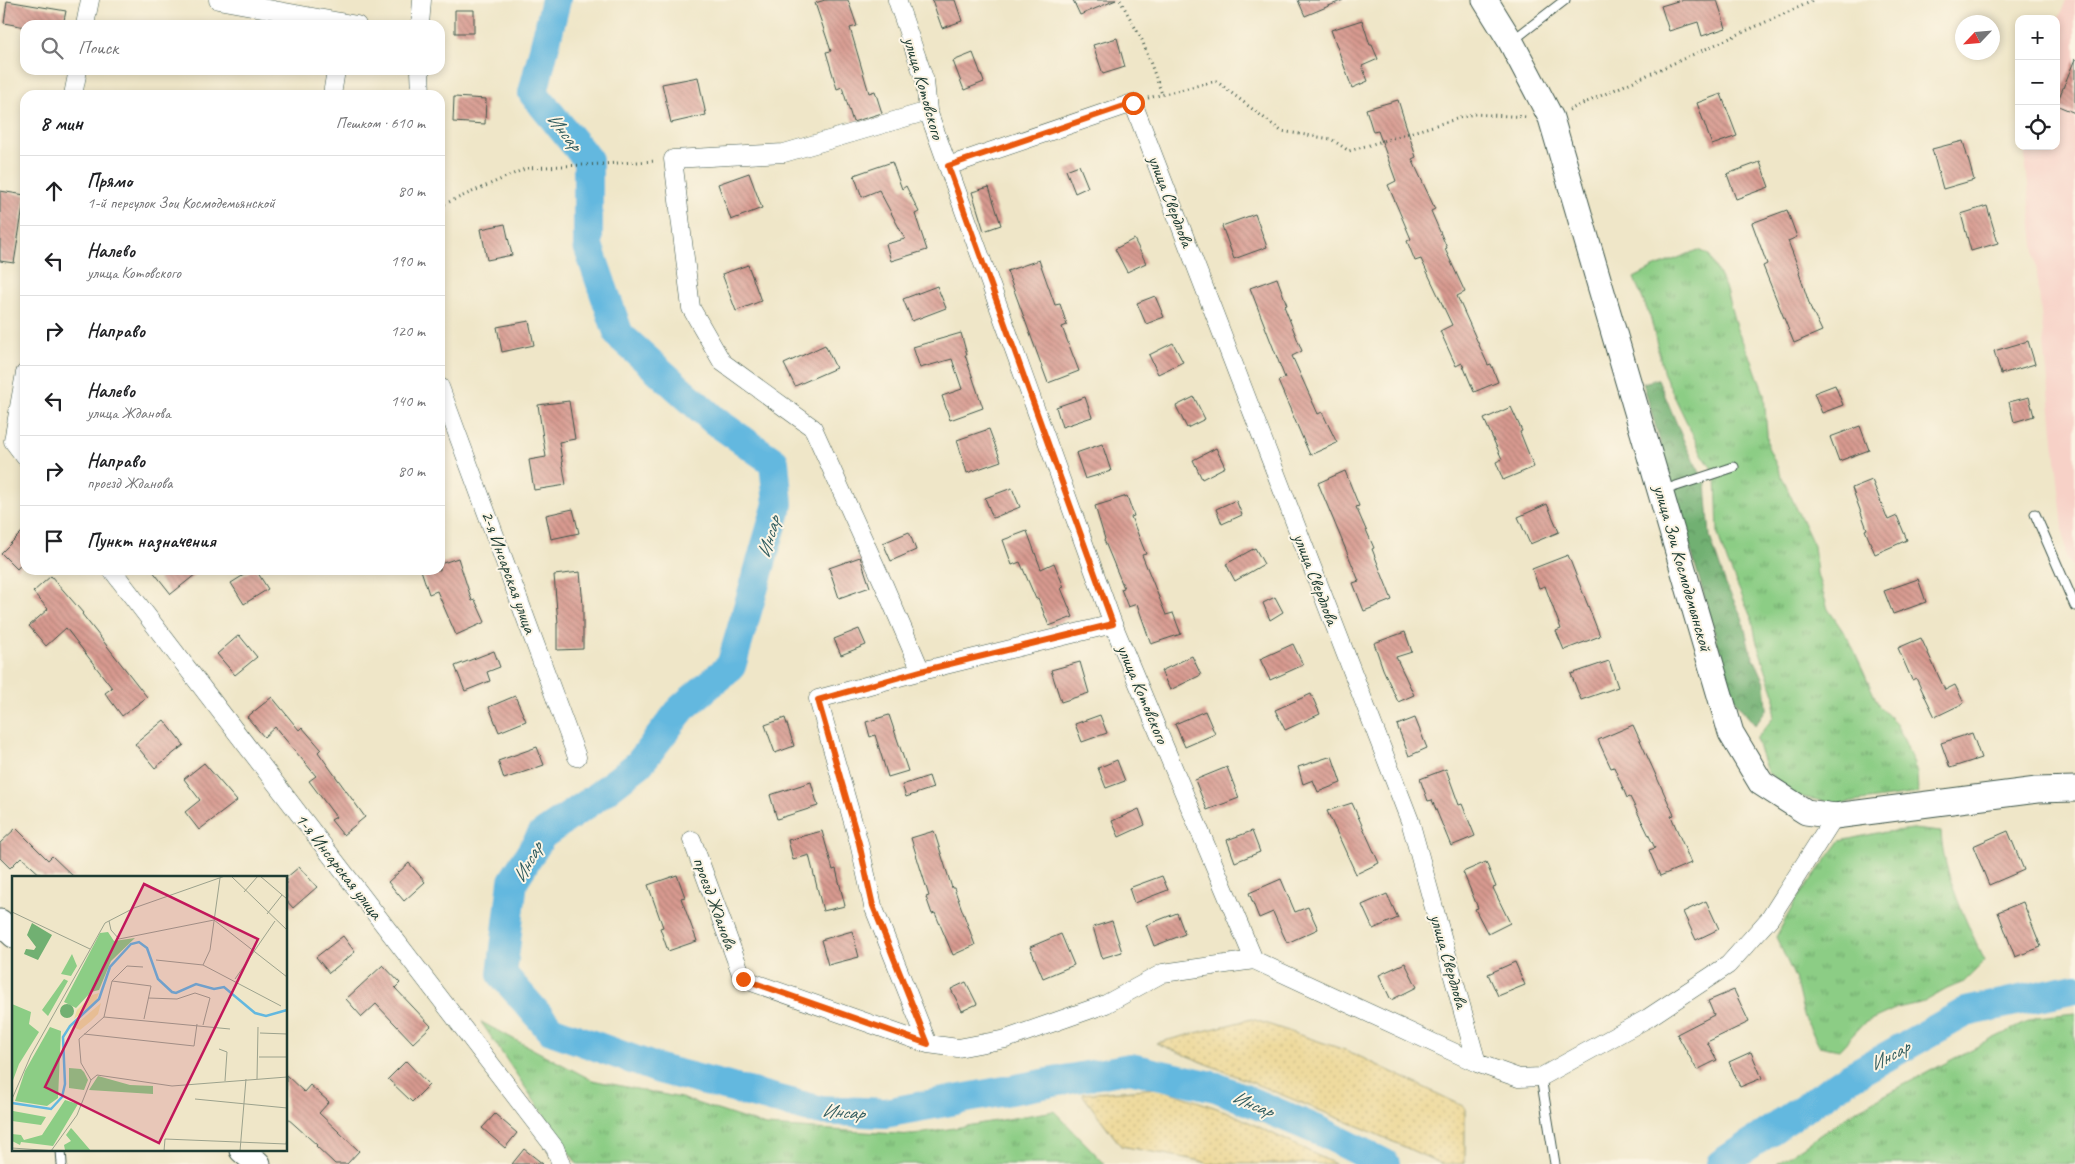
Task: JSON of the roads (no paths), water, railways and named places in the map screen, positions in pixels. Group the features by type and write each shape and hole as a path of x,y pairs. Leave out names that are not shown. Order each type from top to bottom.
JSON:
{"street":[{"path":"86,20 90,0"},
{"path":"218,0 326,20"},
{"path":"420,20 422,0"},
{"name":"улица Котовского","path":"897,0 924,80 928,111 1113,624 1254,960"},
{"name":"улица Зои Космодемьянской","path":"1484,0 1511,42 1550,118 1731,733 1761,783 1806,812 1835,816 2037,790 2075,790"},
{"path":"74,90 77,75"},
{"path":"333,90 335,75"},
{"path":"420,75 421,90"},
{"name":"улица Свердлова","path":"948,166 1133,103 1410,821 1477,1063"},
{"path":"921,671 813,428 722,362 691,308 672,159 784,154 928,111"},
{"name":"2-я Инсарская улица","path":"445,400 578,757"},
{"path":"13,442 20,402"},
{"name":"1-я Инсарская улица","path":"116,575 555,1148 562,1164"},
{"path":"1113,624 921,671 818,700 859,843 873,906 928,1044 958,1048 1006,1039 1106,1004 1163,973 1254,960 1477,1063 1519,1078 1541,1077 1648,1018 1728,965 1770,918 1835,816"},
{"name":"проезд Жданова","path":"692,840 743,979 928,1044"},
{"path":"0,922 12,933"},
{"path":"244,1152 258,1164"}],"lane":[{"path":"1511,42 1565,0"},
{"path":"1660,491 1734,467"},
{"path":"2035,514 2073,603"},
{"path":"2073,603 2075,589"},
{"path":"1541,1077 1555,1164"}],"waterway":[{"name":"Инсар","path":"556,0 533,93 588,160 588,246 619,335 715,421 774,462 778,504 731,666 682,708 639,764 590,802 542,835 513,881 502,974 551,1030 659,1069 818,1110 885,1113 1130,1068 1216,1087 1322,1132 1385,1164"},
{"name":"Инсар","path":"1721,1164 1850,1077 1966,1012 2075,988"}]}
